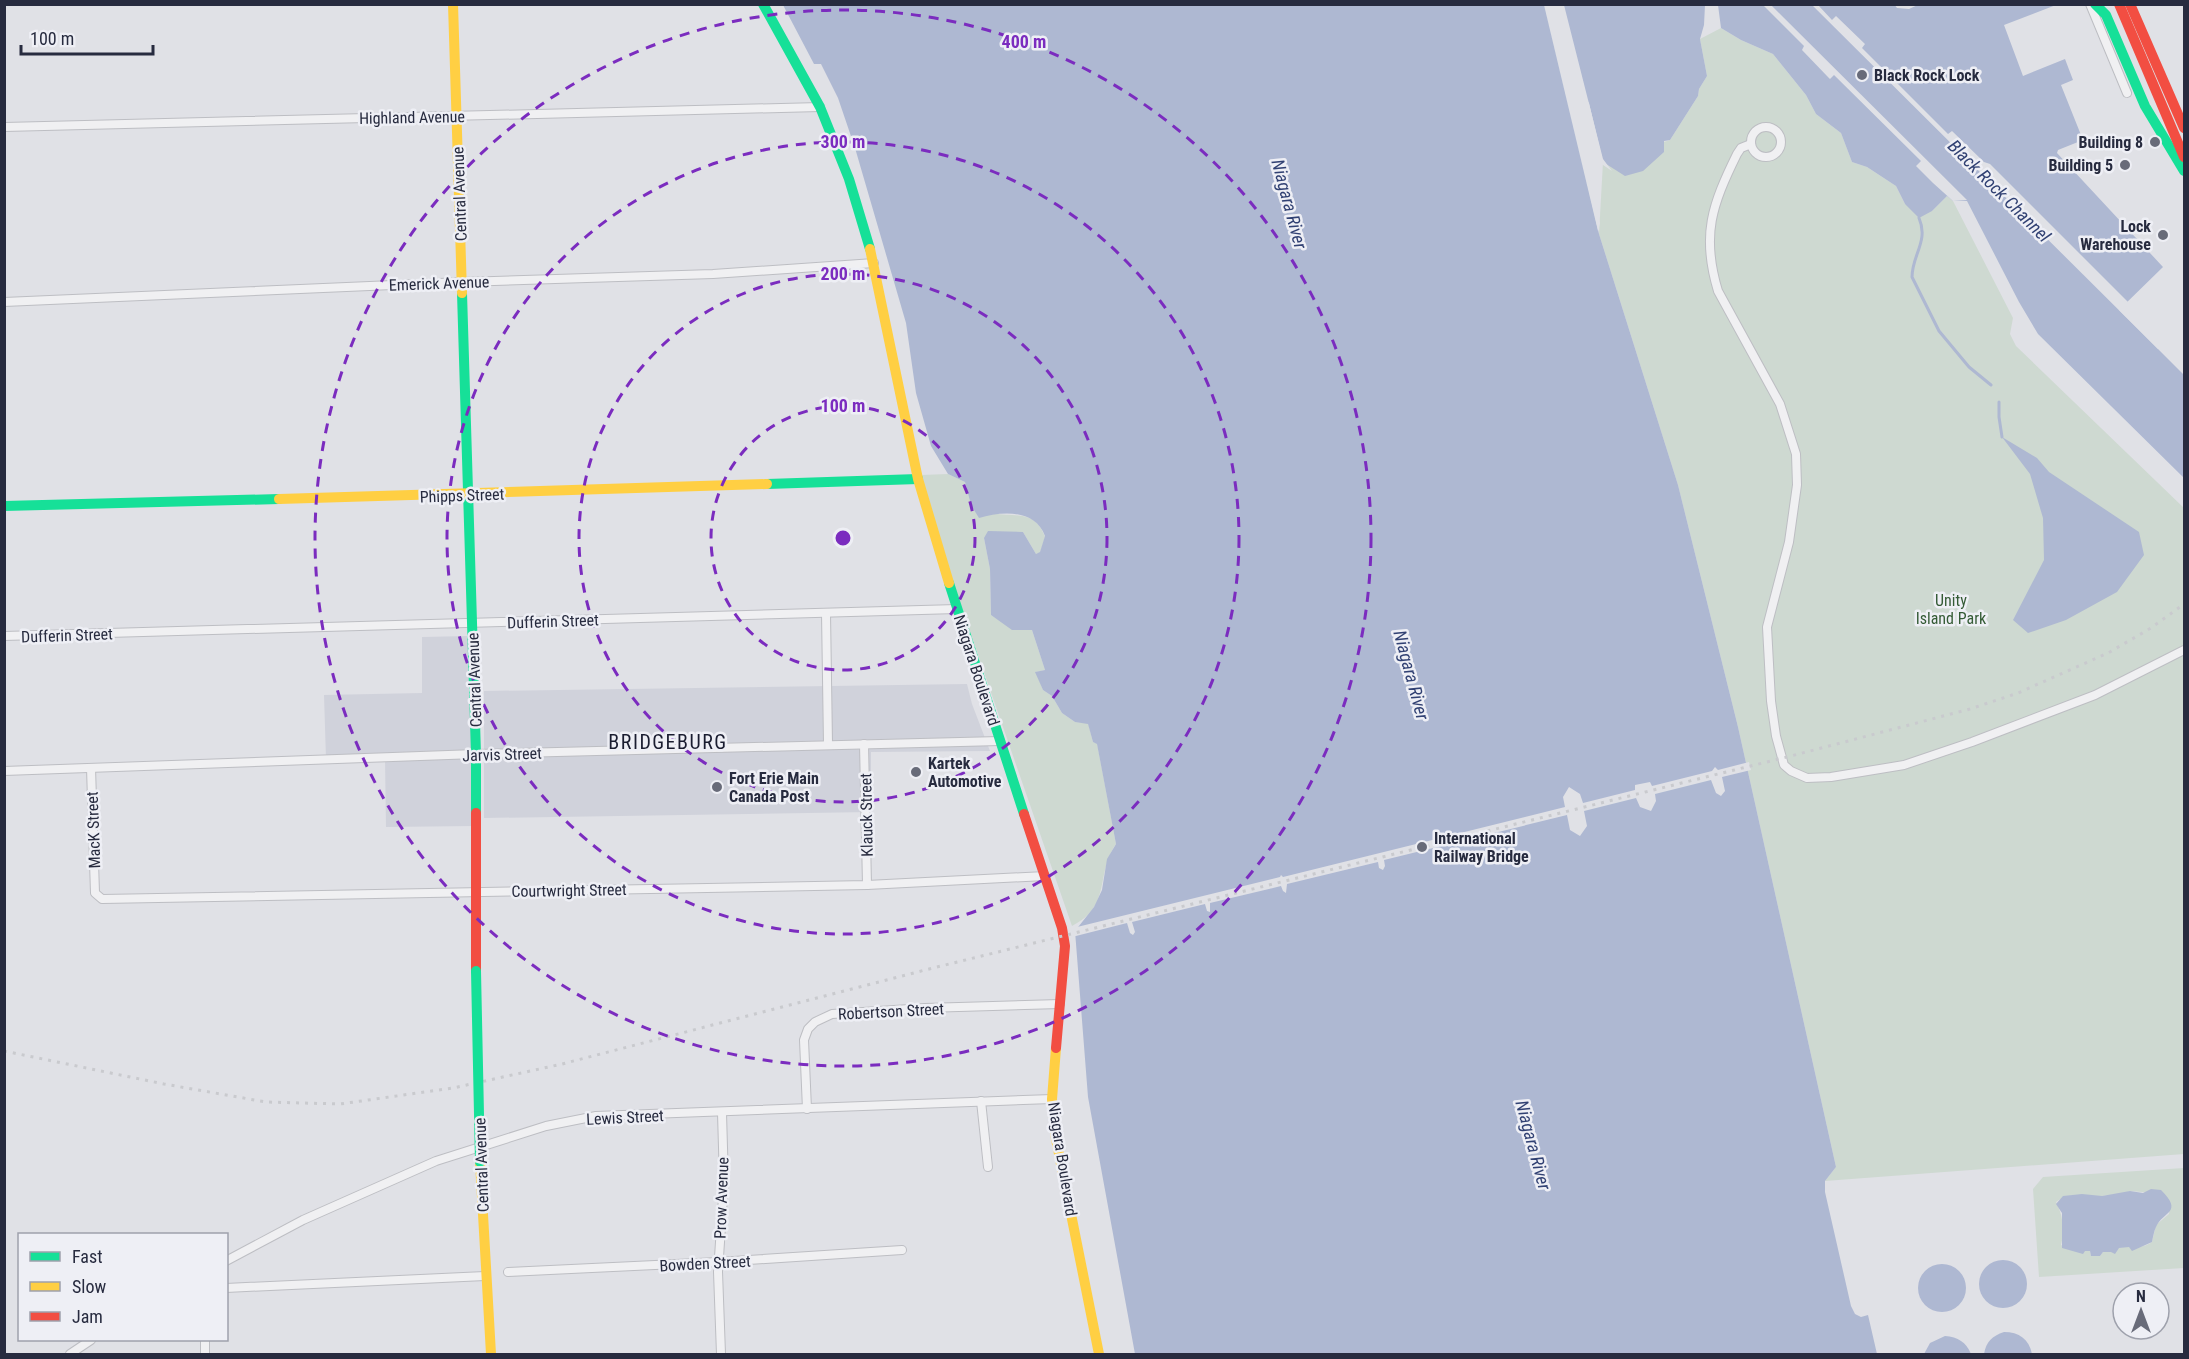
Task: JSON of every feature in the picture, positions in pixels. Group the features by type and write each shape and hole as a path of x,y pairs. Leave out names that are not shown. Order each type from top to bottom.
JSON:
{"main road":[{"name":"Central Avenue","path":"453,4 476,754 476,970 480,1162 491,1354"},
{"name":"Niagara Boulevard","path":"763,4 820,107 849,179 874,263 918,479 957,609 1062,928 1065,946 1052,1099 1056,1139 1100,1354"},
{"path":"2095,4 2106,15 2145,106 2184,171"},
{"path":"2119,4 2184,157"},
{"path":"2130,4 2184,128"},
{"name":"Phipps Street","path":"4,506 467,495 918,479"}],"street":[{"path":"2090,4 2127,93"},
{"name":"Highland Avenue","path":"4,127 820,107"},
{"path":"1765,127 1775,129 1781,137 1781,147 1770,157 1756,153 1751,144 1756,130 1765,127"},
{"path":"1751,144 1741,148 1718,192 1712,214 1710,247 1718,291 1779,404 1796,454 1797,485 1789,542 1767,627 1771,701 1776,736 1784,765 1807,778 1893,768 1972,742 2095,695 2184,650"},
{"name":"Emerick Avenue","path":"4,302 462,282 713,274 874,263"},
{"name":"Dufferin Street","path":"4,636 957,609"},
{"path":"826,613 828,744"},
{"name":"Jarvis Street","path":"4,771 476,754 1000,741"},
{"name":"Klauck Street","path":"864,744 867,885"},
{"name":"MacK Street","path":"91,768 95,893"},
{"name":"Courtwright Street","path":"95,893 102,899 867,885 1046,876"},
{"name":"Robertson Street","path":"807,1109 804,1040 808,1029 814,1022 832,1014 925,1008 1060,1004"},
{"name":"Lewis Street","path":"228,1260 303,1220 436,1161 546,1126 596,1116 1052,1099"},
{"path":"981,1101 988,1167"},
{"name":"Prow Avenue","path":"721,1354 718,1262 724,1182 722,1113"},
{"name":"Bowden Street","path":"508,1272 902,1250"},
{"path":"228,1288 485,1276"},
{"path":"70,1354 90,1341"}],"shaded area":[{"path":"469,636 474,826 386,827 385,758 326,759 324,695 422,693 422,637"},
{"path":"967,684 990,751 871,752 871,812 484,818 484,691"}],"green space":[{"name":"Unity Island Park","path":"1721,28 1773,54 1806,95 1816,114 1841,133 1852,162 1867,167 1896,186 1905,204 1932,211 1947,196 1953,201 2013,318 2010,334 2016,346 2184,508 2184,1154 1825,1181 1836,1167 1738,727 1678,485 1599,234 1603,162 1670,140 1698,96 1699,89 1707,76 1700,39"},
{"path":"948,474 965,482 971,505 993,513 1030,518 1041,528 1045,537 1040,553 1036,554 1023,532 984,538 990,569 991,615 1010,627 1032,630 1045,670 1036,672 1043,690 1052,696 1062,713 1075,722 1088,723 1093,742 1097,743 1116,844 1110,855 1093,909 1085,918 1072,926 942,551 921,475"},
{"path":"2184,1168 2184,1268 2039,1277 2033,1189 2043,1177","holes":["2131,1191 2164,1194 2170,1203 2169,1214 2156,1225 2152,1242 2148,1244 2103,1252 2100,1256 2091,1256 2090,1251 2071,1250 2061,1245 2063,1223 2056,1202 2062,1198 2073,1195 2102,1196"]}],"water":[{"name":"Black Rock Channel","path":"1894,4 1897,8 1909,9 1920,4 2056,5 2004,25 2023,76 2065,59 2073,80 2061,85 2083,140 2058,150 2057,153 2163,267 2119,310 2184,375 2184,478 2038,334 1967,201 1953,201 1947,196 1932,211 1919,218 1905,204 1896,186 1867,167 1852,162 1841,133 1816,114 1806,95 1773,54 1721,28 1718,5"},
{"name":"Niagara River","path":"783,5 1546,5 1599,234 1678,485 1738,727 1836,1167 1825,1181 1825,1192 1851,1306 1855,1314 1861,1317 1868,1315 1877,1354 1135,1354 1088,1097 1075,931 1094,907 1102,890 1107,859 1116,844 1097,744 1093,742 1088,724 1075,722 1062,713 1052,696 1043,690 1035,672 1045,670 1032,630 1012,630 991,615 990,569 984,538 988,531 1023,532 1036,554 1040,552 1045,536 1034,521 1017,514 998,514 979,518 971,505 965,482 948,474 931,446 916,393 906,323 855,148 838,98 821,64 814,64"},
{"path":"1563,5 1705,5 1704,25 1700,39 1707,76 1699,89 1698,96 1670,140 1664,141 1664,152 1643,171 1625,176 1603,162 1589,103 1584,96"},
{"path":"2002,437 2037,458 2049,472 2139,532 2144,555 2117,592 2066,620 2028,633 2013,620 2044,560 2043,518 2030,474"},
{"path":"2151,1189 2161,1190 2171,1203 2170,1211 2156,1227 2152,1242 2132,1251 2129,1247 2119,1248 2115,1254 2103,1252 2100,1256 2091,1256 2090,1251 2085,1251 2083,1254 2062,1248 2062,1213 2056,1204 2063,1196 2082,1194 2102,1196 2130,1191 2143,1193"},
{"path":"1998,1260 2008,1260 2023,1270 2027,1284 2026,1293 2017,1304 2008,1308 1998,1308 1983,1298 1979,1289 1979,1279 1989,1264"},
{"path":"1937,1264 1947,1264 1962,1274 1966,1288 1962,1302 1956,1308 1947,1312 1937,1312 1922,1302 1918,1293 1918,1283 1928,1268"},
{"path":"2004,1332 2014,1333 2026,1340 2032,1354 1984,1354 1990,1340"},
{"path":"1945,1336 1961,1341 1971,1354 1924,1354 1930,1343"}],"pier":[{"path":"1549,4 1600,223 1598,231 1544,5"},
{"path":"1560,4 1564,5 1603,159 1612,171 1600,163 1586,104 1581,97"},
{"path":"1763,5 1771,5 1967,200 1953,201 1933,183 1916,166 1921,161 1834,75 1830,79 1802,50 1804,46"},
{"path":"1812,5 1818,5 1832,20 1836,16 1865,44 1862,48 1948,134 1952,131 1984,162 1990,164 2129,303 2123,310 2160,347 2158,349"},
{"name":"International Railway Bridge","path":"1749,762 1751,770 1722,777 1725,791 1721,796 1716,793 1711,780 1655,794 1656,801 1651,811 1640,807 1636,798 1584,811 1587,826 1580,836 1570,830 1567,815 1482,836 1483,840 1480,845 1475,843 1474,838 1384,860 1383,870 1379,868 1378,862 1287,884 1286,893 1281,886 1210,903 1210,912 1207,911 1205,904 1132,922 1135,932 1133,935 1127,923 1072,937 1073,928 1565,807 1563,797 1569,787 1580,794 1583,803 1635,790 1635,785 1650,782 1652,786 1712,771 1715,767 1718,770"}],"waterway":[{"path":"1919,218 1922,234 1912,277 1939,331 1969,367 1991,385"},
{"path":"1999,402 2002,437"}],"railway":[{"path":"4,1051 164,1084 266,1102 340,1104 453,1088 562,1064 925,970 1791,756 1970,709 2018,693 2108,653 2151,628 2184,604"}],"traffic: fast":[{"path":"763,4 820,107 849,179 870,249"},
{"path":"2095,4 2106,15 2145,106 2184,171"},
{"path":"462,293 476,813"},
{"path":"767,484 918,479"},
{"path":"4,506 279,499"},
{"path":"949,583 1024,814"},
{"path":"476,971 480,1162"}],"traffic: slow":[{"path":"453,4 462,293"},
{"path":"870,249 918,479 949,583"},
{"path":"279,499 767,484"},
{"path":"1056,1048 1052,1099 1056,1139 1099,1354"},
{"path":"480,1162 491,1354"}],"traffic: jam":[{"path":"2119,4 2184,157"},
{"path":"2130,4 2184,128"},
{"path":"476,813 476,971"},
{"path":"1024,814 1062,928 1065,946 1056,1048"}],"place":[{"name":"Black Rock Lock","path":"1862,75"},
{"name":"Building 8","path":"2155,142"},
{"name":"Building 5","path":"2125,165"},
{"name":"Lock Warehouse","path":"2163,235"},
{"name":"Kartek Automotive","path":"916,772"},
{"name":"Fort Erie Main Canada Post","path":"717,787"},
{"name":"International Railway Bridge","path":"1422,847"}],"district":[{"name":"BRIDGEBURG","path":"668,742"}]}
